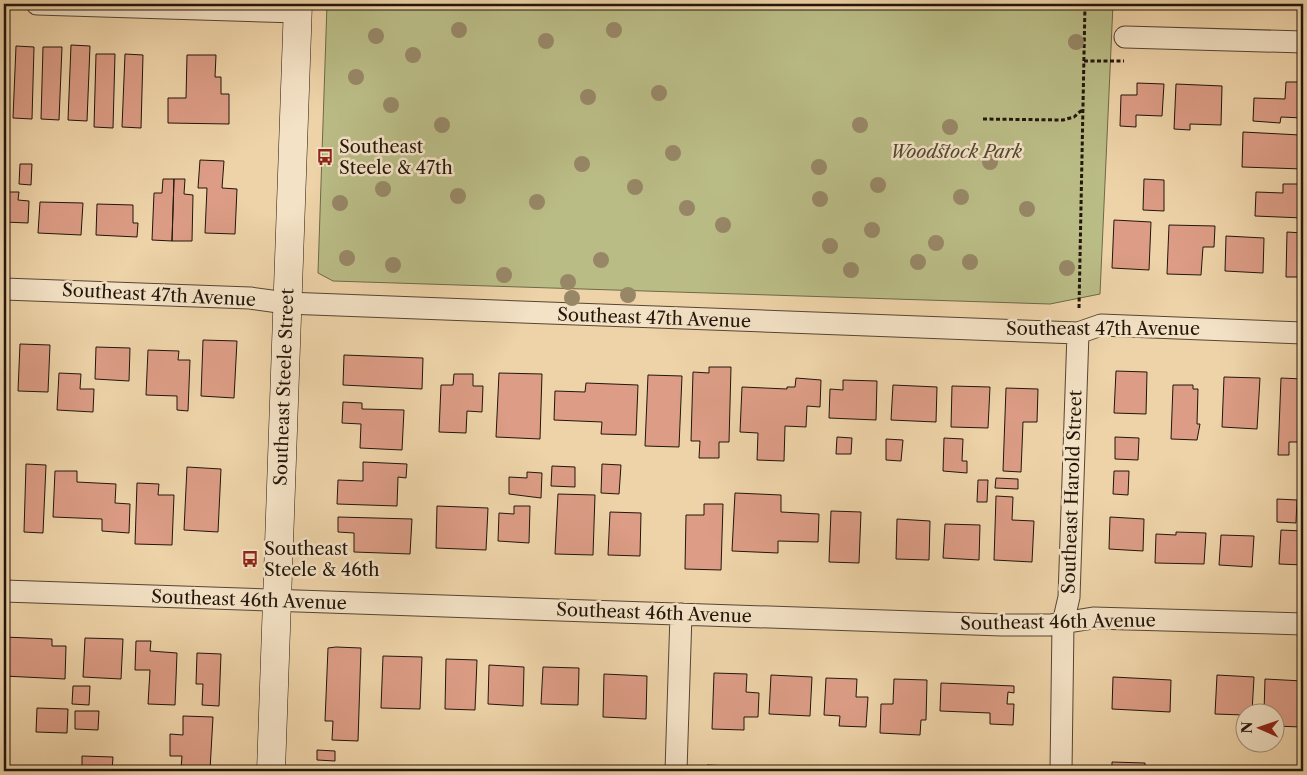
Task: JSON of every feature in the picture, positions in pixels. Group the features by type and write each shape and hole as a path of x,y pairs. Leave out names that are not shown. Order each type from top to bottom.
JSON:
{"street":[{"path":"37,4 298,8"},
{"name":"Southeast Steele Street","path":"271,771 286,303 298,8"},
{"path":"1125,37 1303,42"},
{"name":"Southeast 47th Avenue","path":"4,289 250,298 286,303 1078,333 1101,326 1303,333"},
{"name":"Southeast Harold Street","path":"1061,771 1063,623 1069,597 1078,333"},
{"name":"Southeast 46th Avenue","path":"4,591 1002,625 1063,623 1093,618 1303,624"},
{"path":"676,771 681,614"}],"path":[{"path":"1079,311 1086,4"},
{"path":"983,119 1063,120 1074,117 1083,109"}],"green space":[{"name":"Woodstock Park","path":"327,4 1113,4 1100,294 1050,304 333,281 318,273"}],"building":[{"path":"71,45 90,46 87,121 68,120"},
{"path":"16,46 34,47 32,119 13,118"},
{"path":"43,47 62,47 59,120 41,119"},
{"path":"96,54 115,54 113,128 94,127"},
{"path":"125,54 143,55 141,128 122,127"},
{"path":"187,55 216,55 215,77 221,77 221,94 229,94 229,124 168,123 168,98 186,98"},
{"path":"1286,82 1303,82 1303,118 1281,117 1280,123 1253,121 1254,98 1285,99"},
{"path":"1137,83 1164,84 1162,116 1136,115 1136,127 1120,126 1121,95 1137,95"},
{"path":"1176,84 1222,86 1221,125 1190,124 1190,130 1174,129"},
{"path":"1243,132 1300,135 1299,143 1303,143 1303,169 1242,167"},
{"path":"200,160 224,161 222,188 237,189 235,234 205,233 207,188 198,188"},
{"path":"20,164 32,164 31,185 19,184"},
{"path":"163,179 174,179 172,241 152,240 154,193 162,193"},
{"path":"174,179 185,179 184,194 193,195 192,241 172,241"},
{"path":"1144,179 1164,180 1164,211 1143,210"},
{"path":"1283,184 1303,184 1303,218 1255,216 1256,192 1283,193"},
{"path":"4,192 19,192 18,200 29,201 28,223 4,222"},
{"path":"40,202 83,203 81,235 38,233"},
{"path":"97,204 133,205 133,223 138,223 137,237 96,235"},
{"path":"1114,220 1151,222 1149,270 1112,268"},
{"path":"1169,225 1215,226 1214,247 1203,247 1201,275 1167,274"},
{"path":"1287,232 1303,233 1303,277 1286,277"},
{"path":"1226,236 1264,238 1263,273 1225,271"},
{"path":"4,340 7,340 5,398 4,398"},
{"path":"203,340 237,341 234,398 201,396"},
{"path":"20,344 50,345 48,392 18,391"},
{"path":"96,347 130,348 129,381 95,379"},
{"path":"148,350 179,351 178,360 190,360 188,411 177,410 177,396 146,395"},
{"path":"344,355 423,358 422,389 343,385"},
{"path":"709,367 731,367 729,442 719,442 719,458 699,458 700,441 691,441 693,372 709,373"},
{"path":"1116,371 1147,372 1146,414 1114,413"},
{"path":"59,373 81,374 80,389 94,389 93,412 57,410"},
{"path":"499,373 542,374 540,439 496,437"},
{"path":"454,374 473,374 473,386 483,386 482,412 467,411 466,433 439,432 441,385 453,385"},
{"path":"648,375 682,376 679,447 645,446"},
{"path":"1224,377 1260,378 1257,429 1222,427"},
{"path":"796,378 821,380 820,407 807,406 806,427 785,426 784,461 757,460 758,433 740,432 742,387 787,389 787,387 795,387"},
{"path":"1281,378 1303,379 1303,442 1289,442 1289,455 1278,455"},
{"path":"843,380 877,381 876,420 829,418 830,389 843,390"},
{"path":"586,383 638,385 636,435 601,434 602,422 554,420 555,391 585,392"},
{"path":"893,385 937,387 936,422 891,420"},
{"path":"1173,385 1193,385 1193,389 1198,389 1197,424 1200,424 1197,440 1171,439"},
{"path":"952,386 990,387 988,428 951,427"},
{"path":"1006,388 1038,389 1037,422 1023,422 1021,472 1003,471"},
{"path":"343,402 362,403 362,409 404,410 402,450 360,448 361,424 342,423"},
{"path":"837,437 852,438 851,454 836,454"},
{"path":"1115,437 1139,438 1138,460 1115,459"},
{"path":"944,438 963,439 962,461 967,461 967,473 943,471"},
{"path":"886,439 903,440 901,461 886,460"},
{"path":"363,462 407,464 406,478 398,477 397,506 337,504 338,480 363,481"},
{"path":"26,464 46,465 43,533 24,532"},
{"path":"602,464 621,465 619,494 601,493"},
{"path":"552,466 575,467 575,487 551,486"},
{"path":"187,467 221,469 218,532 184,530"},
{"path":"55,471 77,471 77,482 116,484 115,503 130,504 129,533 102,531 102,519 53,517"},
{"path":"1114,471 1129,471 1128,495 1113,494"},
{"path":"527,472 542,473 541,498 509,494 509,477 527,478"},
{"path":"996,478 1018,479 1018,489 995,488"},
{"path":"978,480 988,480 987,502 977,502"},
{"path":"137,483 159,484 158,495 174,495 172,545 135,544"},
{"path":"4,484 9,485 7,528 4,528"},
{"path":"735,493 781,495 781,512 819,514 818,542 778,541 778,553 732,551"},
{"path":"558,494 595,495 593,555 555,554"},
{"path":"996,496 1013,497 1012,520 1034,521 1032,562 994,560"},
{"path":"1277,499 1297,500 1296,523 1277,522"},
{"path":"704,504 723,504 721,570 685,569 686,515 704,515"},
{"path":"437,506 488,508 486,550 436,548"},
{"path":"514,506 530,506 529,543 498,541 499,513 514,514"},
{"path":"831,511 861,512 859,563 829,562"},
{"path":"610,512 641,513 640,556 608,555"},
{"path":"338,517 412,519 410,554 354,552 354,533 338,532"},
{"path":"1110,517 1144,519 1143,551 1109,549"},
{"path":"897,519 930,521 929,560 896,559"},
{"path":"945,524 980,525 979,560 943,558"},
{"path":"1281,530 1303,531 1303,565 1279,564"},
{"path":"1176,532 1206,533 1204,564 1155,563 1156,534 1176,535"},
{"path":"1221,535 1254,536 1252,567 1219,565"},
{"path":"4,637 52,639 52,646 66,646 65,679 4,676"},
{"path":"85,638 123,639 121,679 83,677"},
{"path":"136,641 151,641 150,651 177,653 175,705 148,704 150,670 135,670"},
{"path":"328,648 361,648 358,741 332,740 333,721 325,721"},
{"path":"197,653 221,654 219,706 202,705 203,684 196,684"},
{"path":"383,656 422,657 420,709 381,708"},
{"path":"446,659 477,660 475,710 445,709"},
{"path":"489,665 524,667 523,706 488,704"},
{"path":"543,667 579,668 578,705 541,704"},
{"path":"714,673 747,674 746,692 759,693 758,717 744,717 744,730 712,729"},
{"path":"604,674 647,676 646,719 603,717"},
{"path":"771,675 812,677 810,716 769,714"},
{"path":"1217,675 1254,677 1253,702 1234,702 1234,715 1215,714"},
{"path":"1113,677 1171,680 1170,712 1112,709"},
{"path":"826,678 857,679 856,697 868,697 866,727 839,726 840,716 824,715"},
{"path":"894,679 927,680 926,720 921,720 920,735 880,733 881,704 893,704"},
{"path":"1265,679 1303,681 1301,727 1284,726 1284,702 1264,702"},
{"path":"941,683 1014,686 1014,693 1008,692 1007,704 1014,704 1013,725 990,724 990,713 940,711"},
{"path":"73,686 90,686 89,705 72,704"},
{"path":"37,708 68,709 67,733 36,732"},
{"path":"75,711 99,711 98,730 75,729"},
{"path":"183,716 213,717 210,770 181,769 182,756 170,756 170,734 183,735"},
{"path":"317,750 335,751 335,761 317,760"},
{"path":"82,756 113,757 112,771 82,771"},
{"path":"1112,762 1145,763 1145,771 1112,771"},
{"path":"707,765 754,767 754,771 707,771"},
{"path":"1152,767 1171,767 1171,771 1152,771"}],"place":[{"name":"Southeast Steele & 47th","path":"325,157"},
{"name":"Southeast Steele & 46th","path":"250,559"}]}
